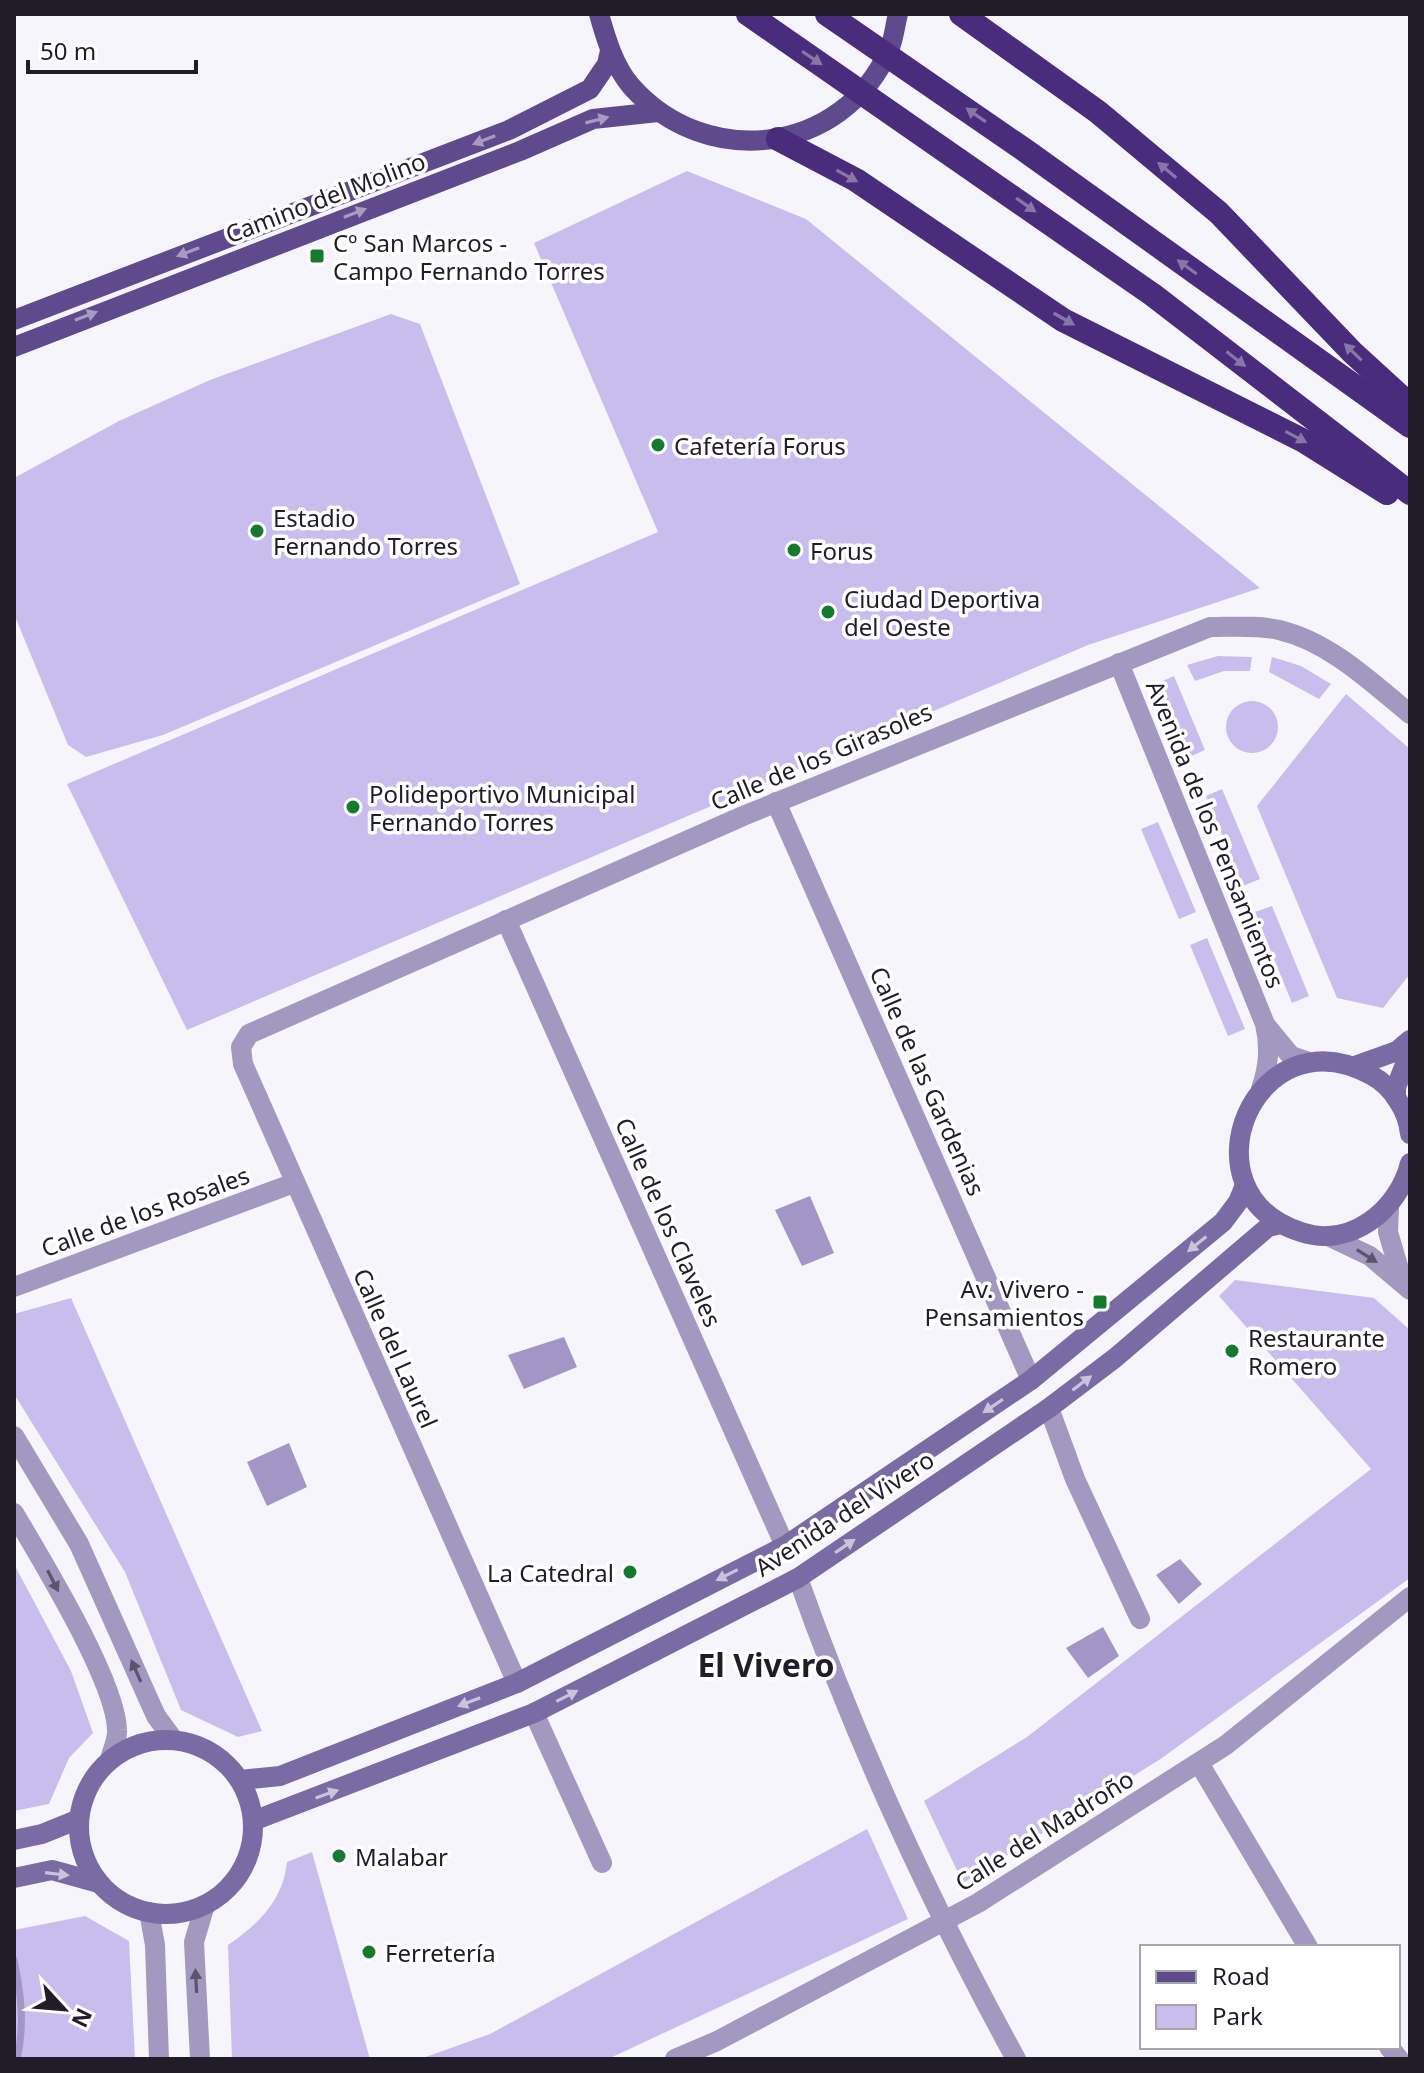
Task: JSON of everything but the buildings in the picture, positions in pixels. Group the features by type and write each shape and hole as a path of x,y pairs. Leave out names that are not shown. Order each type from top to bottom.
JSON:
{"highway":[{"path":"748,14 1153,295 1410,493"},
{"path":"827,14 990,125 1410,426"},
{"path":"961,14 1098,112 1219,213 1352,352 1410,405"},
{"path":"778,139 856,180 1063,320 1304,441 1410,506"}],"main road":[{"path":"599,14 610,51 630,84 658,112 698,133 737,142 778,139 818,126 856,99 890,49 898,14"},
{"name":"Camino del Molino","path":"14,320 509,130 590,89 607,64 610,51"},
{"name":"Camino del Molino","path":"14,347 520,151 593,119 658,112"},
{"path":"1355,1066 1397,1051 1410,1040"},
{"path":"1410,1052 1396,1087 1396,1098 1410,1134"},
{"path":"1396,1098 1378,1079 1355,1066 1332,1061 1309,1062 1283,1072 1261,1089 1243,1118 1237,1151 1245,1185 1260,1207 1281,1224 1303,1234 1328,1236 1361,1228 1389,1208 1405,1183 1410,1163"},
{"name":"Avenida del Vivero","path":"240,1780 280,1776 517,1683 785,1546 1031,1380 1223,1222 1238,1202 1245,1185"},
{"name":"Avenida del Vivero","path":"253,1821 534,1713 798,1578 1049,1408 1115,1358 1268,1227 1281,1224"},
{"path":"14,1878 52,1870 99,1883 126,1904 149,1912 167,1914 205,1905 222,1893 244,1866 253,1821 249,1799 240,1780 206,1748 173,1739 139,1743 110,1760 88,1786 79,1819 83,1853 99,1883"},
{"path":"14,1840 42,1834 79,1819"}],"street":[{"name":"Calle de los Girasoles","path":"249,1034 776,802 1210,627 1277,629 1310,639 1356,670 1410,714"},
{"name":"Avenida de los Pensamientos","path":"1119,663 1265,1024 1291,1056 1309,1062"},
{"name":"Calle de las Gardenias","path":"776,802 1031,1380"},
{"name":"Calle de los Claveles","path":"506,920 785,1546"},
{"name":"Avenida de los Pensamientos","path":"1261,1089 1267,1069 1265,1024"},
{"name":"Calle del Laurel","path":"249,1034 241,1047 243,1064 517,1683"},
{"name":"Calle de los Rosales","path":"14,1287 294,1183"},
{"path":"1389,1208 1388,1232 1406,1286"},
{"path":"1328,1236 1370,1256 1406,1286"},
{"path":"1049,1408 1075,1479 1140,1619"},
{"path":"14,1436 79,1544 156,1716 173,1739"},
{"path":"14,1513 49,1573 114,1705 118,1732 110,1760"},
{"path":"798,1578 869,1761 944,1922 1016,2059"},
{"name":"Calle del Madroño","path":"678,2058 944,1922 1199,1763 1226,1745 1410,1597"},
{"path":"534,1713 602,1863"},
{"path":"1199,1763 1307,1945"},
{"path":"200,2059 194,1942 205,1905"},
{"path":"149,1912 155,1945 159,2059"}],"green space":[{"name":"Ciudad Deportiva del Oeste","path":"687,171 806,219 1260,588 1088,645 187,1030 67,784 658,532 534,243"},
{"name":"Estadio Fernando Torres","path":"391,314 420,324 520,584 163,735 86,757 68,745 14,614 14,478 119,421 210,380"},
{"path":"1218,656 1252,657 1250,671 1224,671 1195,681 1187,665"},
{"path":"1272,657 1301,666 1331,684 1319,699 1269,672"},
{"path":"1174,676 1205,750 1189,757 1158,683"},
{"path":"1346,694 1410,749 1410,974 1383,1008 1337,998 1257,806"},
{"path":"1252,701 1271,708 1278,727 1271,746 1252,753 1233,746 1226,727 1233,708"},
{"path":"1222,789 1260,879 1243,886 1206,796"},
{"path":"1158,822 1196,912 1179,919 1141,829"},
{"path":"1272,906 1309,996 1292,1003 1255,912"},
{"path":"1207,938 1245,1029 1228,1036 1190,945"},
{"path":"1235,1280 1374,1298 1410,1330 1410,1578 1162,1758 963,1883 924,1801 1027,1737 1371,1469 1219,1296"},
{"path":"71,1298 262,1731 238,1737 181,1710 125,1572 14,1394 14,1314"},
{"path":"14,1564 71,1671 93,1733 69,1758 49,1804 14,1811"},
{"path":"867,1829 908,1919 608,2059 420,2059 490,2034"},
{"path":"312,1852 370,2059 232,2059 228,1945 250,1929 268,1910 285,1876 287,1862"},
{"path":"85,1916 129,1941 135,2059 14,2059 14,1930"}],"shaded area":[{"path":"810,1196 834,1253 802,1266 775,1210"},
{"path":"564,1337 577,1367 524,1389 508,1355"},
{"path":"289,1443 307,1487 267,1506 247,1462"},
{"path":"1180,1559 1202,1584 1179,1604 1156,1575"},
{"path":"1103,1627 1119,1656 1088,1678 1066,1648"}],"waterway":[{"path":"14,1960 21,2009 17,2059"}],"place":[{"name":"Cº San Marcos - Campo Fernando Torres","path":"317,256"},
{"name":"Cafetería Forus","path":"658,445"},
{"name":"Estadio Fernando Torres","path":"257,531"},
{"name":"Forus","path":"794,550"},
{"name":"Ciudad Deportiva del Oeste","path":"828,612"},
{"name":"Polideportivo Municipal Fernando Torres","path":"353,807"},
{"name":"Av. Vivero - Pensamientos","path":"1100,1302"},
{"name":"Restaurante Romero","path":"1232,1351"},
{"name":"La Catedral","path":"630,1572"},
{"name":"Malabar","path":"339,1856"},
{"name":"Ferretería","path":"369,1952"}],"district":[{"name":"El Vivero","path":"766,1664"}]}
